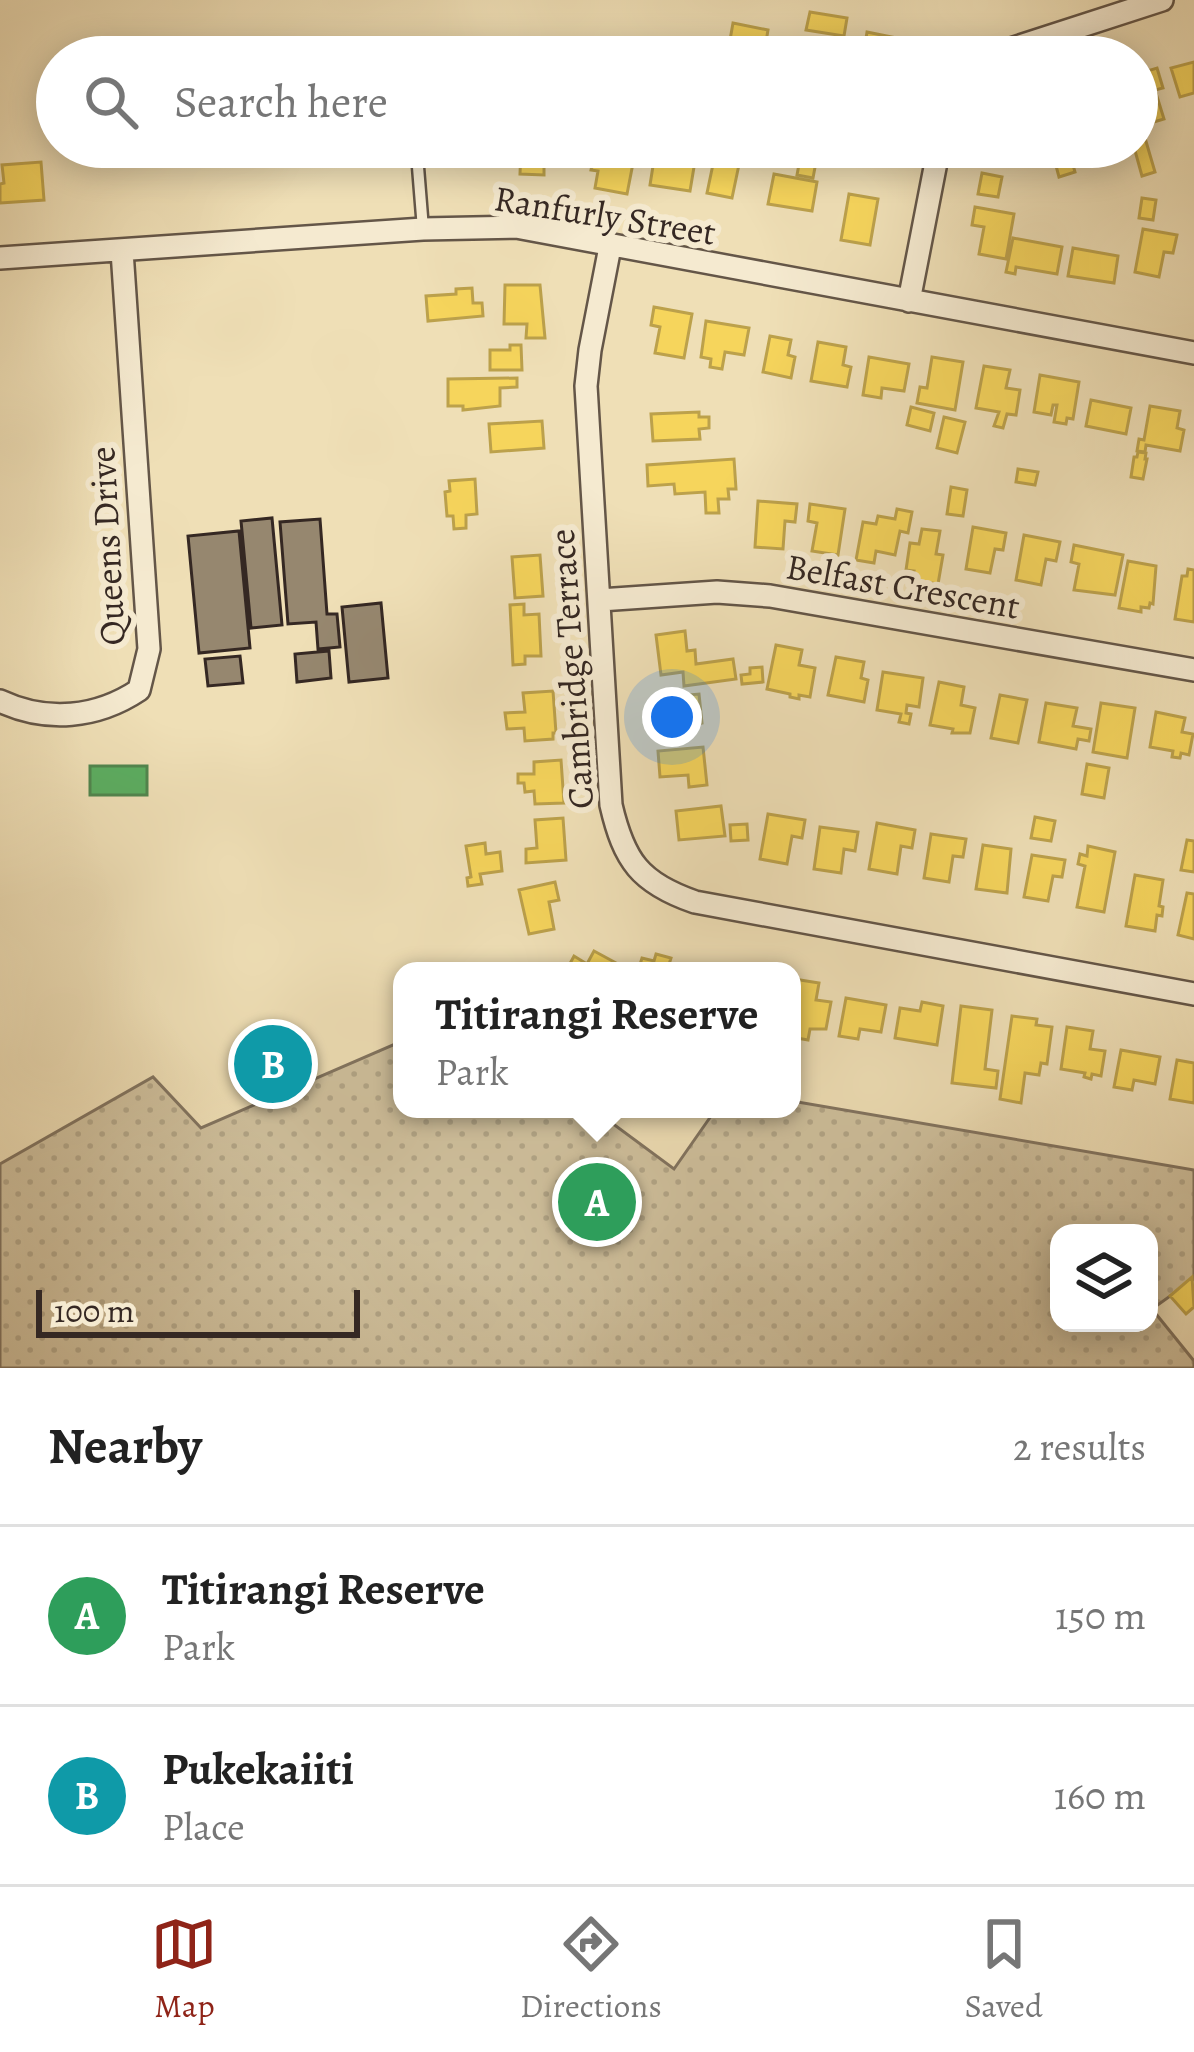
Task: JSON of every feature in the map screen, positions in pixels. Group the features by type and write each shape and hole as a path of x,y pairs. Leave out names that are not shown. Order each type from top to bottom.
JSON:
{"street":[{"path":"1051,36 1162,0"},
{"path":"909,301 935,168"},
{"name":"Ranfurly Street","path":"0,258 515,227 1194,353"},
{"name":"Cambridge Terrace","path":"610,247 586,386 611,805 619,838 632,862 664,891 695,902 1194,994"},
{"name":"Queens Drive","path":"0,701 60,716 104,709 139,690 148,649 122,251"},
{"name":"Belfast Crescent","path":"599,600 717,592 770,596 1194,670"}],"lane":[{"path":"418,168 423,229"}],"shaded area":[{"path":"393,1045 393,1118 605,1118 674,1169 710,1118 801,1118 801,1103 1194,1170 1194,1279 1158,1305 1158,1224 1050,1224 1050,1332 1158,1332 1158,1316 1194,1361 1194,1368 0,1368 0,1164 153,1077 201,1128"}],"building: Homes":[{"path":"810,12 847,18 844,36 806,30"},
{"path":"733,23 768,30 767,36 731,36"},
{"path":"1194,62 1194,93 1180,97 1171,68"},
{"path":"36,162 36,168 41,168 44,200 0,203 2,165"},
{"path":"520,168 544,168 544,175 520,174"},
{"path":"632,168 627,194 595,188 598,171 591,170"},
{"path":"653,168 694,168 690,191 650,185"},
{"path":"712,168 738,168 732,198 707,193"},
{"path":"798,168 815,168 813,178 797,175"},
{"path":"1057,168 1074,168 1075,172 1059,177"},
{"path":"982,173 1002,177 998,197 978,194"},
{"path":"774,174 817,182 812,211 768,204"},
{"path":"849,194 878,199 870,245 841,240"},
{"path":"1142,198 1156,200 1153,220 1139,218"},
{"path":"975,207 1014,214 1006,259 979,254 984,227 972,225"},
{"path":"1143,229 1177,235 1173,253 1164,252 1159,277 1135,272"},
{"path":"1013,238 1062,247 1057,274 1016,267 1015,274 1006,272"},
{"path":"1073,248 1118,256 1114,283 1068,276"},
{"path":"505,285 540,285 545,338 526,338 527,324 504,324"},
{"path":"472,288 473,303 482,303 483,316 428,321 426,296"},
{"path":"654,307 692,314 684,358 655,353 660,327 651,325"},
{"path":"706,321 749,328 744,355 725,352 722,369 710,367 711,359 701,357"},
{"path":"770,336 791,340 788,355 795,357 791,378 763,372"},
{"path":"818,342 846,347 843,365 851,367 847,387 811,381"},
{"path":"510,345 521,345 522,370 490,370 490,350 510,350"},
{"path":"869,357 909,364 904,391 882,388 881,398 863,395"},
{"path":"932,357 963,362 955,410 917,403 920,387 927,388"},
{"path":"984,366 1010,370 1006,388 1020,390 1016,415 1007,414 1003,428 994,426 999,412 976,408"},
{"path":"1040,375 1079,382 1073,419 1067,418 1066,424 1054,422 1057,405 1051,415 1034,412"},
{"path":"517,378 517,387 500,388 500,406 463,410 463,406 448,406 448,379"},
{"path":"1091,400 1131,408 1126,434 1086,426"},
{"path":"1150,406 1180,411 1177,428 1184,430 1180,451 1146,445 1145,452 1137,451 1139,439 1144,440"},
{"path":"911,407 934,413 930,431 907,425"},
{"path":"699,412 699,417 709,417 709,428 699,429 700,439 653,441 651,414"},
{"path":"944,417 965,422 957,453 937,448"},
{"path":"542,421 544,448 491,452 489,424"},
{"path":"1138,452 1146,453 1143,479 1131,477"},
{"path":"734,459 736,489 728,489 729,499 718,499 719,513 706,513 705,492 675,494 674,484 648,486 647,465"},
{"path":"1018,469 1038,472 1035,485 1016,482"},
{"path":"475,479 477,514 466,515 466,528 454,529 453,516 447,516 449,481"},
{"path":"951,487 967,490 963,516 947,514"},
{"path":"758,501 797,504 795,522 785,521 783,549 755,547"},
{"path":"810,504 845,509 838,555 812,551 817,523 808,521"},
{"path":"897,509 912,512 908,533 900,531 895,555 876,551 874,563 856,560 863,522 876,524 878,516 895,519"},
{"path":"973,527 1006,533 1003,550 995,549 990,573 966,569"},
{"path":"922,529 940,531 936,554 943,555 938,584 912,580 914,571 906,570 910,543 919,544"},
{"path":"1024,535 1060,542 1056,561 1046,559 1041,585 1016,580"},
{"path":"1074,545 1123,555 1115,595 1074,590 1079,564 1071,562"},
{"path":"540,555 543,596 515,598 512,557"},
{"path":"1128,561 1156,566 1153,604 1141,607 1141,612 1119,608"},
{"path":"1188,569 1194,570 1194,622 1175,619 1182,576 1187,576"},
{"path":"524,604 524,615 539,614 541,656 525,656 525,664 513,665 510,605"},
{"path":"685,631 687,651 695,650 696,664 733,659 736,679 684,686 683,672 661,675 656,635"},
{"path":"776,645 802,650 799,665 815,668 810,697 799,695 799,699 767,689"},
{"path":"836,657 864,662 861,678 868,680 864,702 828,695"},
{"path":"762,667 763,682 742,684 741,675"},
{"path":"883,672 923,678 919,707 907,705 909,724 899,722 901,714 877,710"},
{"path":"939,682 964,687 961,705 975,708 970,733 930,725"},
{"path":"553,691 553,739 525,741 524,728 507,729 505,713 525,712 523,693"},
{"path":"699,694 702,723 661,730 656,726 653,698"},
{"path":"1000,695 1027,700 1018,743 991,738"},
{"path":"1046,703 1077,708 1073,726 1091,729 1089,741 1078,739 1076,749 1039,742"},
{"path":"1101,703 1135,708 1127,758 1093,752"},
{"path":"1156,712 1185,718 1182,732 1193,734 1189,755 1172,757 1173,751 1150,747"},
{"path":"703,747 707,785 689,787 688,775 660,777 658,751"},
{"path":"561,760 564,803 535,804 534,791 525,792 518,774 534,774 534,762"},
{"path":"1087,764 1109,768 1104,798 1082,794"},
{"path":"721,806 725,836 679,840 676,811"},
{"path":"768,814 805,820 802,838 792,836 787,864 760,859"},
{"path":"1035,817 1055,821 1051,841 1031,838"},
{"path":"563,818 566,860 526,863 526,849 537,848 535,820"},
{"path":"877,823 915,830 912,848 901,846 897,874 869,869"},
{"path":"747,824 748,840 731,841 730,825"},
{"path":"820,827 858,832 855,851 844,849 841,873 814,869"},
{"path":"931,834 966,839 963,857 953,856 949,882 924,878"},
{"path":"1187,840 1194,841 1194,872 1181,870"},
{"path":"485,843 486,854 500,852 502,871 480,874 482,884 468,886 466,846"},
{"path":"983,845 1011,849 1007,893 976,889"},
{"path":"1088,846 1115,852 1104,912 1077,907 1085,866 1078,864 1080,854 1087,856"},
{"path":"1032,855 1065,860 1062,877 1053,876 1048,901 1024,897"},
{"path":"1135,875 1163,880 1162,916 1157,915 1155,931 1126,926"},
{"path":"555,882 559,900 549,902 554,929 529,934 519,890"},
{"path":"1187,893 1194,894 1194,939 1178,935"},
{"path":"594,951 614,962 588,962"},
{"path":"656,954 671,958 670,962 641,962 642,958 654,961"},
{"path":"801,980 819,983 816,1000 831,1002 826,1029 810,1029 808,1040 801,1039"},
{"path":"846,998 886,1005 881,1032 860,1029 858,1039 839,1036"},
{"path":"922,1002 943,1006 937,1045 895,1038 900,1008 920,1011"},
{"path":"961,1006 992,1010 985,1069 998,1071 996,1088 952,1083"},
{"path":"1012,1016 1037,1019 1036,1025 1052,1027 1047,1064 1041,1063 1039,1075 1025,1073 1021,1103 1000,1099"},
{"path":"1067,1027 1093,1031 1090,1049 1105,1051 1101,1076 1092,1074 1091,1079 1085,1073 1061,1069"},
{"path":"1121,1050 1160,1057 1155,1084 1134,1080 1132,1090 1114,1087"},
{"path":"1177,1060 1194,1063 1194,1103 1170,1099"},
{"path":"1192,1277 1194,1307 1186,1314 1170,1296"}],"building: Public":[{"path":"90,766 147,766 147,795 90,795"}],"building: Other":[{"path":"272,518 282,625 251,628 241,521"},
{"path":"320,519 327,614 337,614 340,647 318,649 316,622 288,624 280,522"},
{"path":"239,531 250,648 199,653 188,536"},
{"path":"381,603 388,678 349,682 342,607"},
{"path":"329,651 331,678 297,682 295,654"},
{"path":"240,656 243,683 208,686 205,659"}],"place":[{"name":"Pukekaiiti","path":"273,1064"},
{"name":"Titirangi Reserve","path":"597,1202"}]}
